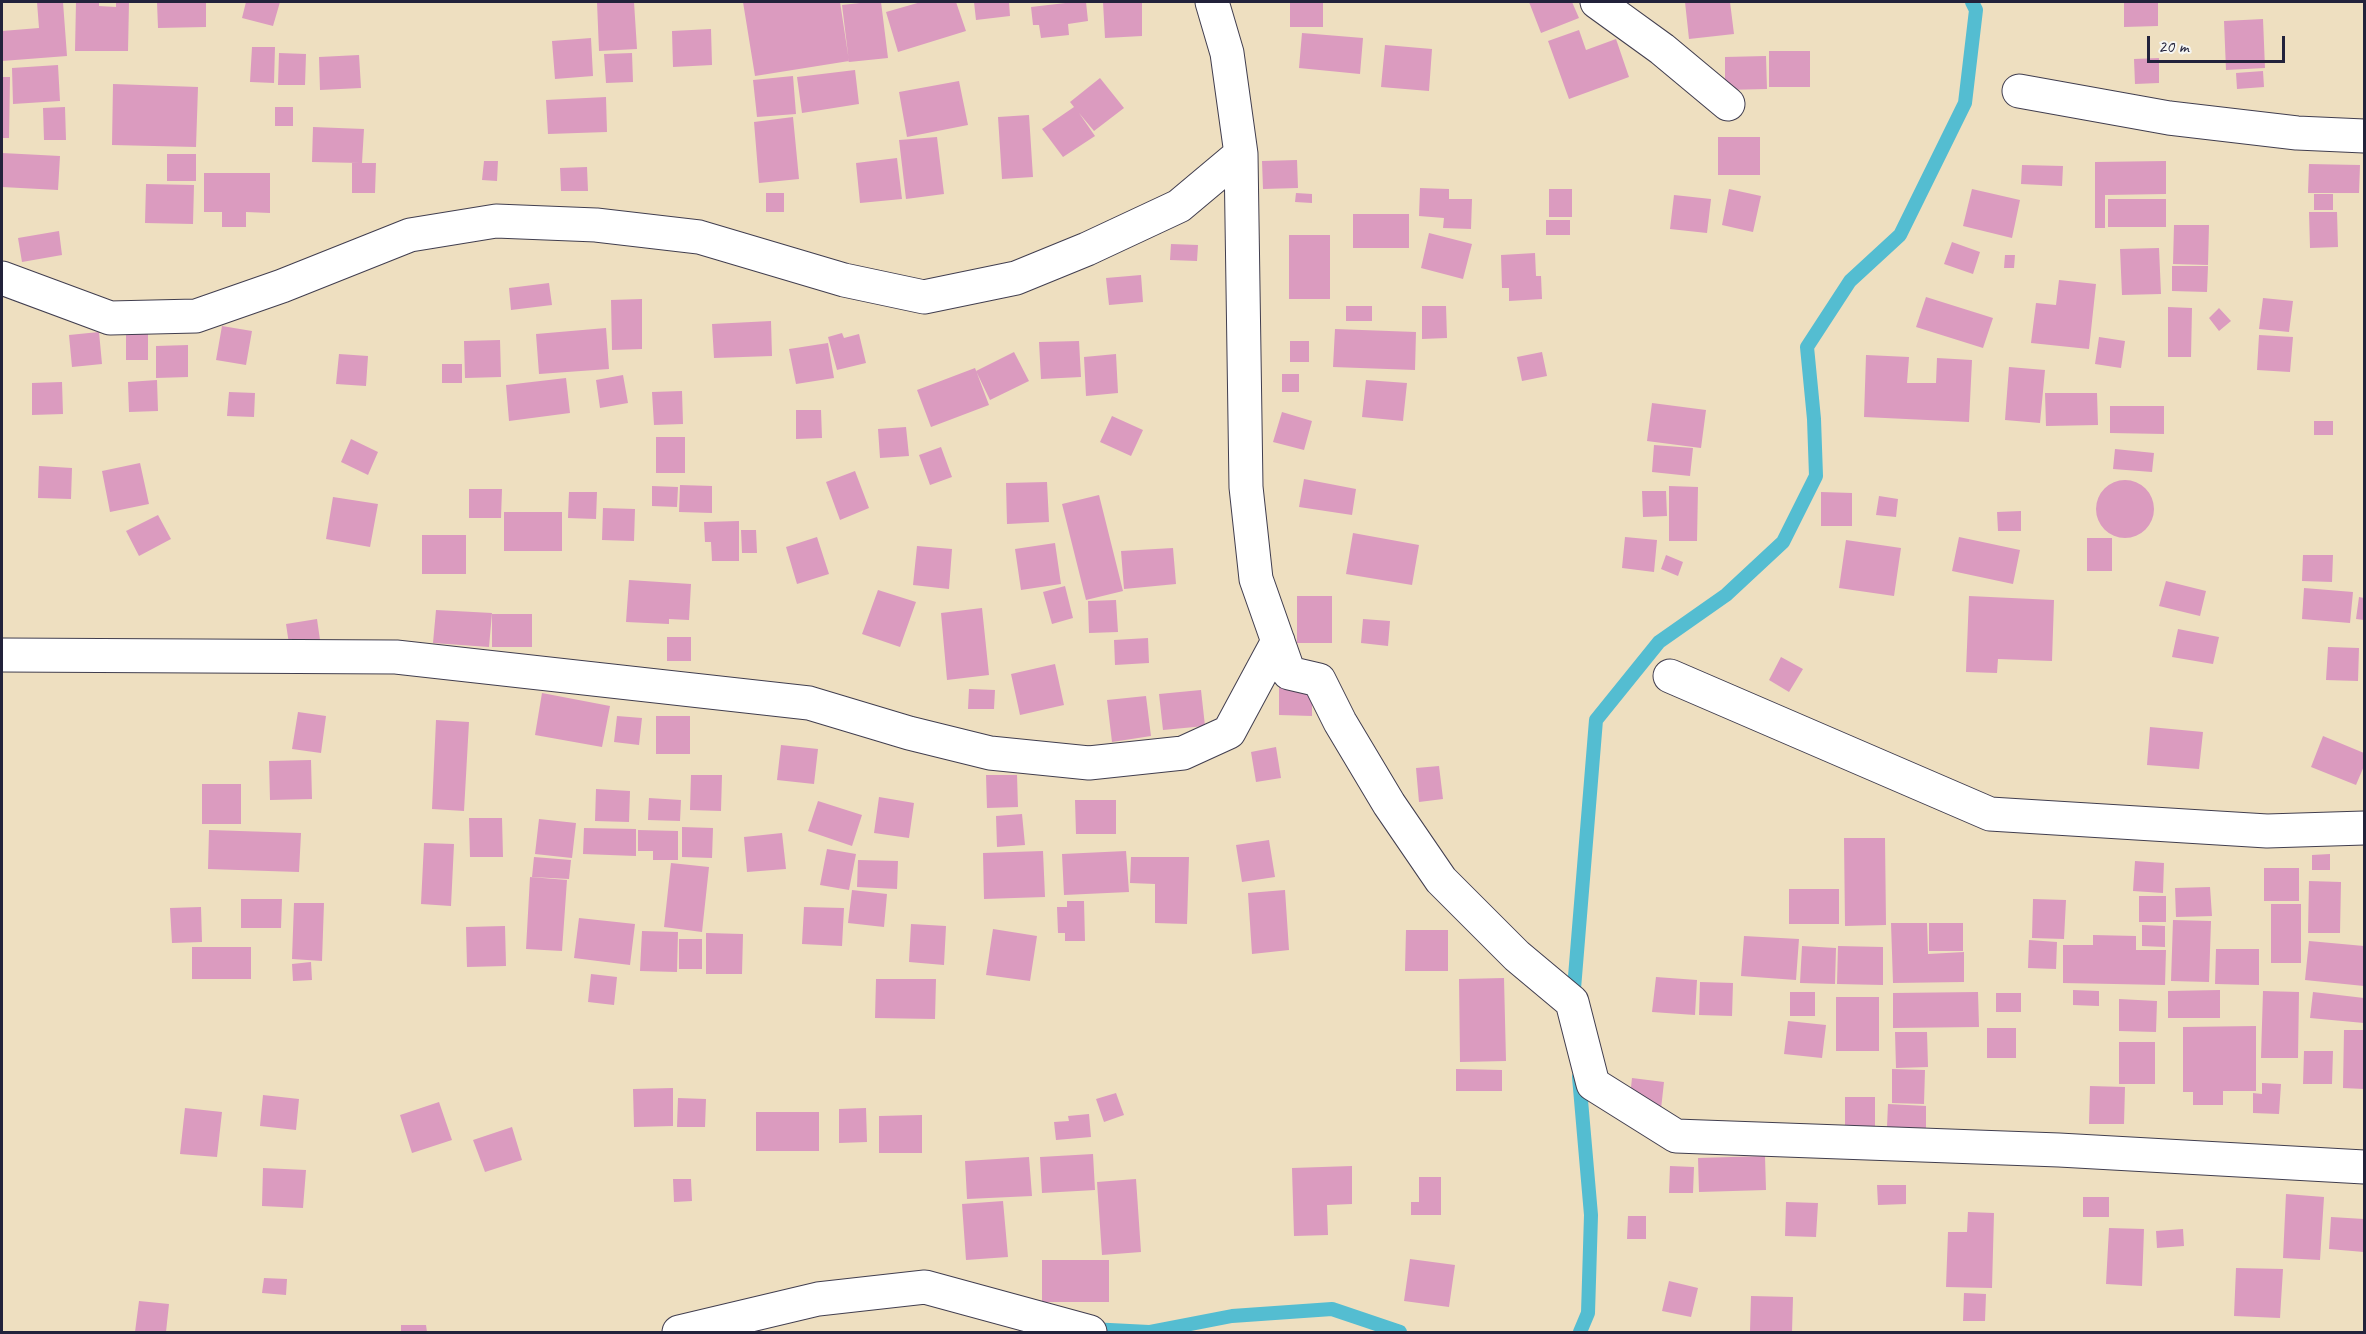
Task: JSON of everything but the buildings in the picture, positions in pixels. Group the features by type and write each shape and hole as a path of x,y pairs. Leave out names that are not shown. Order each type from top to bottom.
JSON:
{"street":[{"path":"1212,2 1227,53 1241,154 1246,487 1256,579 1289,673 1319,680 1340,722 1389,804 1441,880 1517,956 1572,1002 1593,1084 1676,1136 2060,1150 2364,1167"},
{"path":"1597,2 1662,49 1728,104"},
{"path":"2019,90 2169,118 2297,134 2364,136"},
{"path":"2,278 110,318 195,316 282,286 410,235 496,221 596,225 699,237 844,280 924,297 1016,278 1087,249 1179,206 1241,154"},
{"path":"2,655 396,657 809,703 909,733 990,753 1089,763 1183,753 1229,732 1278,641"},
{"path":"1670,676 1990,814 2267,831 2364,828"},
{"path":"679,1332 818,1299 925,1287 1090,1332"}],"waterway":[{"path":"1573,1001 1596,720 1659,642 1726,595 1783,542 1816,476 1814,419 1807,347 1850,281 1900,235 1965,103 1976,10 1972,2"},
{"path":"1579,1077 1591,1215 1588,1313 1580,1332"},
{"path":"1090,1329 1149,1332 1232,1316 1332,1309 1400,1332"}]}
